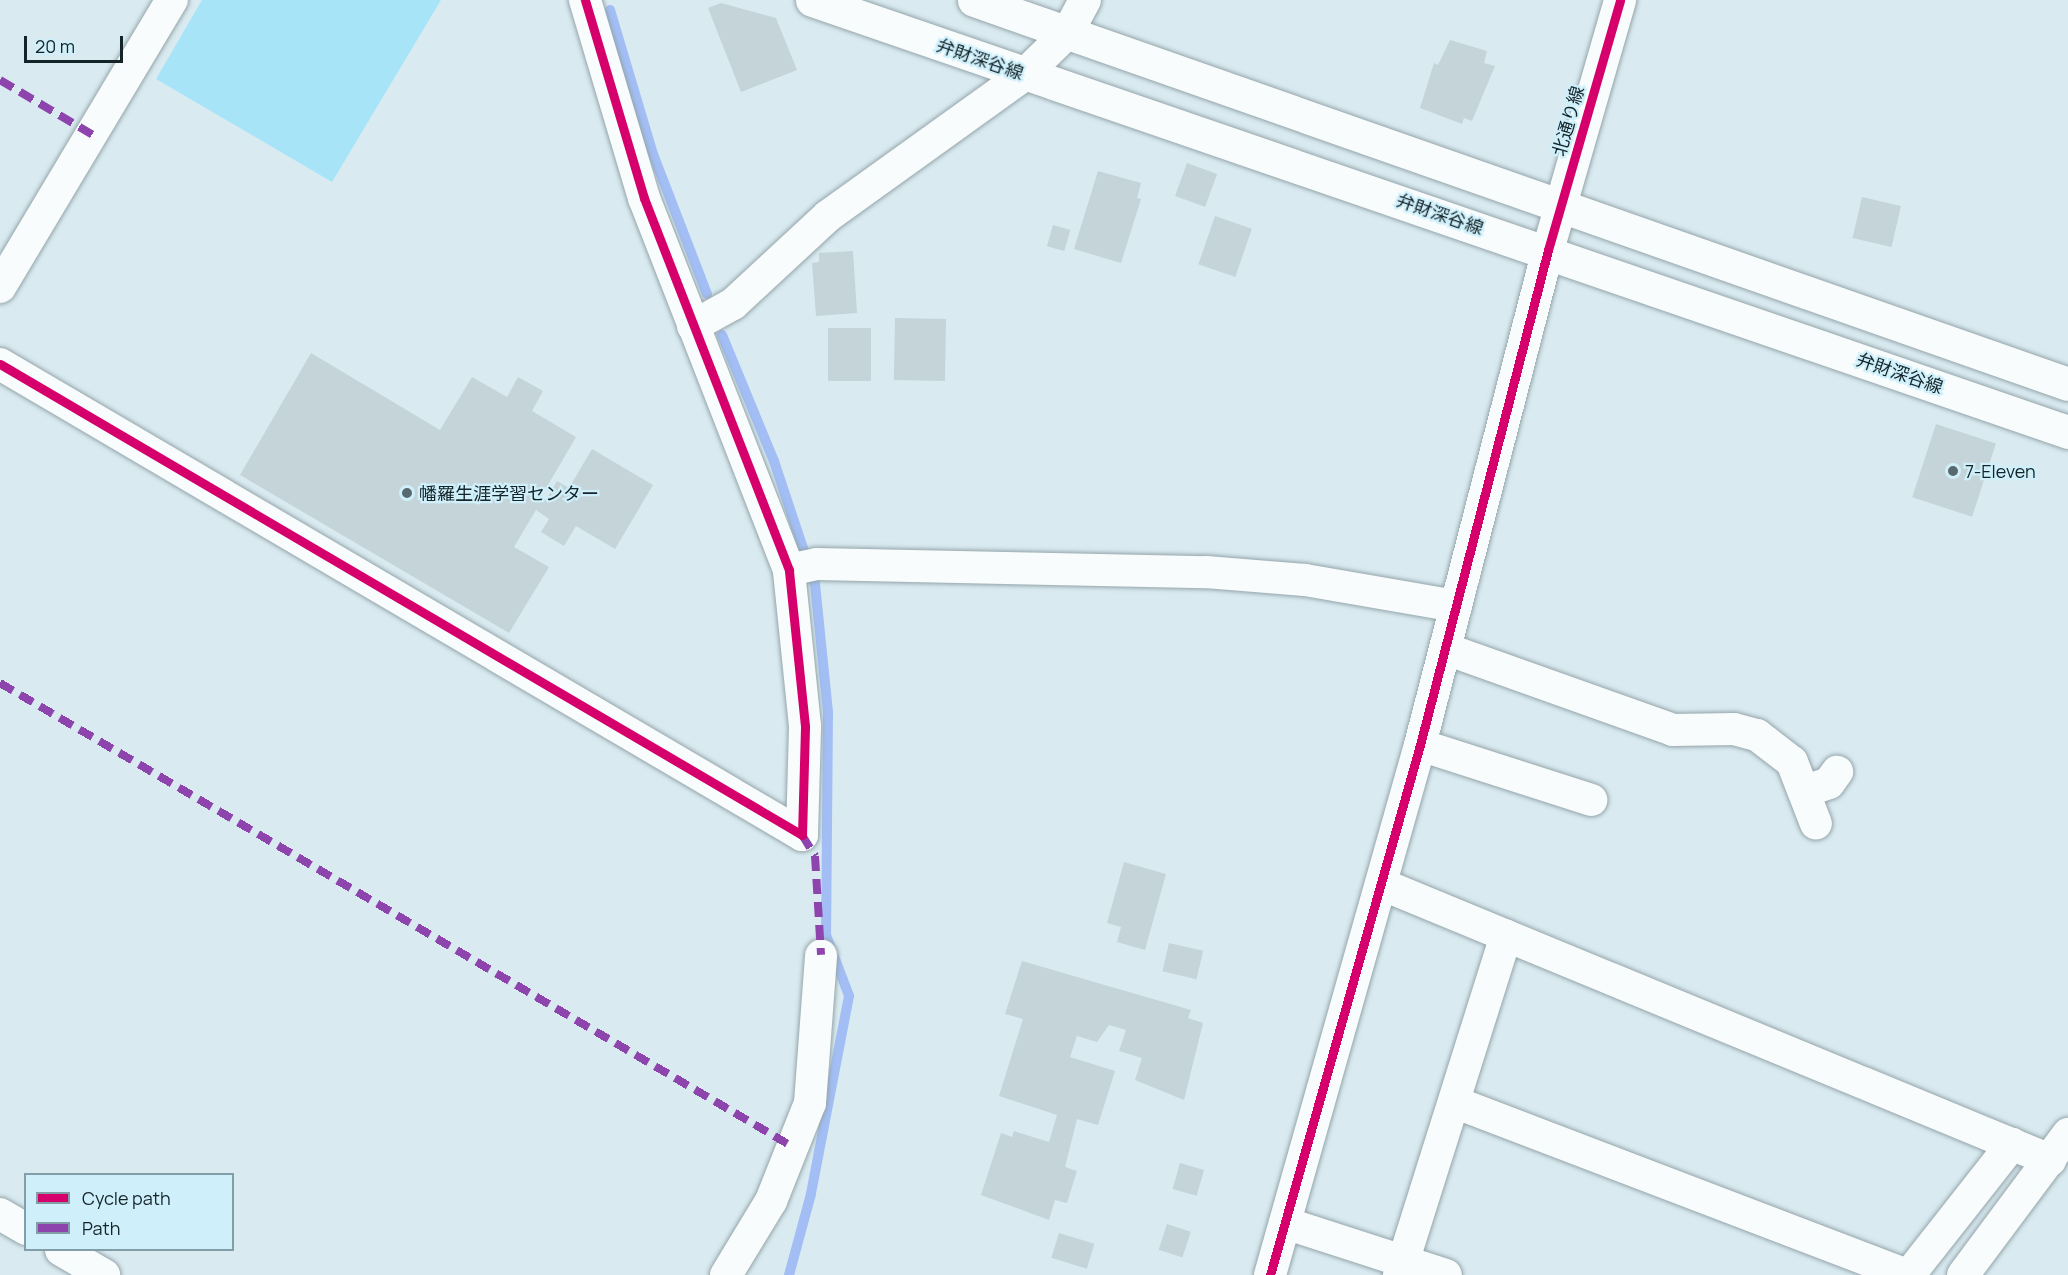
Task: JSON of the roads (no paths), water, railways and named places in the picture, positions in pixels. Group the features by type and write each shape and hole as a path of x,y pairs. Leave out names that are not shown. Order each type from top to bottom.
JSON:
{"main road":[{"name":"弁財深谷線","path":"812,0 1024,75 1548,250 2068,432"},
{"path":"974,0 2068,384"}],"street":[{"path":"0,287 172,0"},
{"path":"0,364 802,835 805,726 803,567 693,326 644,198 585,0"},
{"path":"693,326 733,304 828,216 1024,75 1068,32 1085,0"},
{"name":"北通り線","path":"1270,1275 1420,745 1548,250 1620,0"},
{"path":"803,567 1206,572 1305,580 1456,606"},
{"path":"1446,649 1672,730 1734,729 1757,735 1792,762 1806,791 1816,824"},
{"path":"1420,745 1591,800"},
{"path":"1806,791 1829,783 1838,772"},
{"path":"1381,884 2050,1160"},
{"path":"1402,1267 1506,935"},
{"path":"726,1275 771,1201 810,1102 820,955"},
{"path":"1454,1102 1907,1275 2012,1144"},
{"path":"1963,1275 2068,1134"},
{"path":"0,1214 24,1228"},
{"path":"1285,1223 1402,1267 1446,1275"},
{"path":"63,1251 105,1275"}],"waterway":[{"path":"610,10 653,154 707,294"},
{"path":"722,335 774,461 815,584 828,713 826,935 849,996 811,1194 789,1275"}],"place":[{"name":"7-Eleven","path":"1953,471"},
{"name":"幡羅生涯学習センター","path":"407,493"}]}
